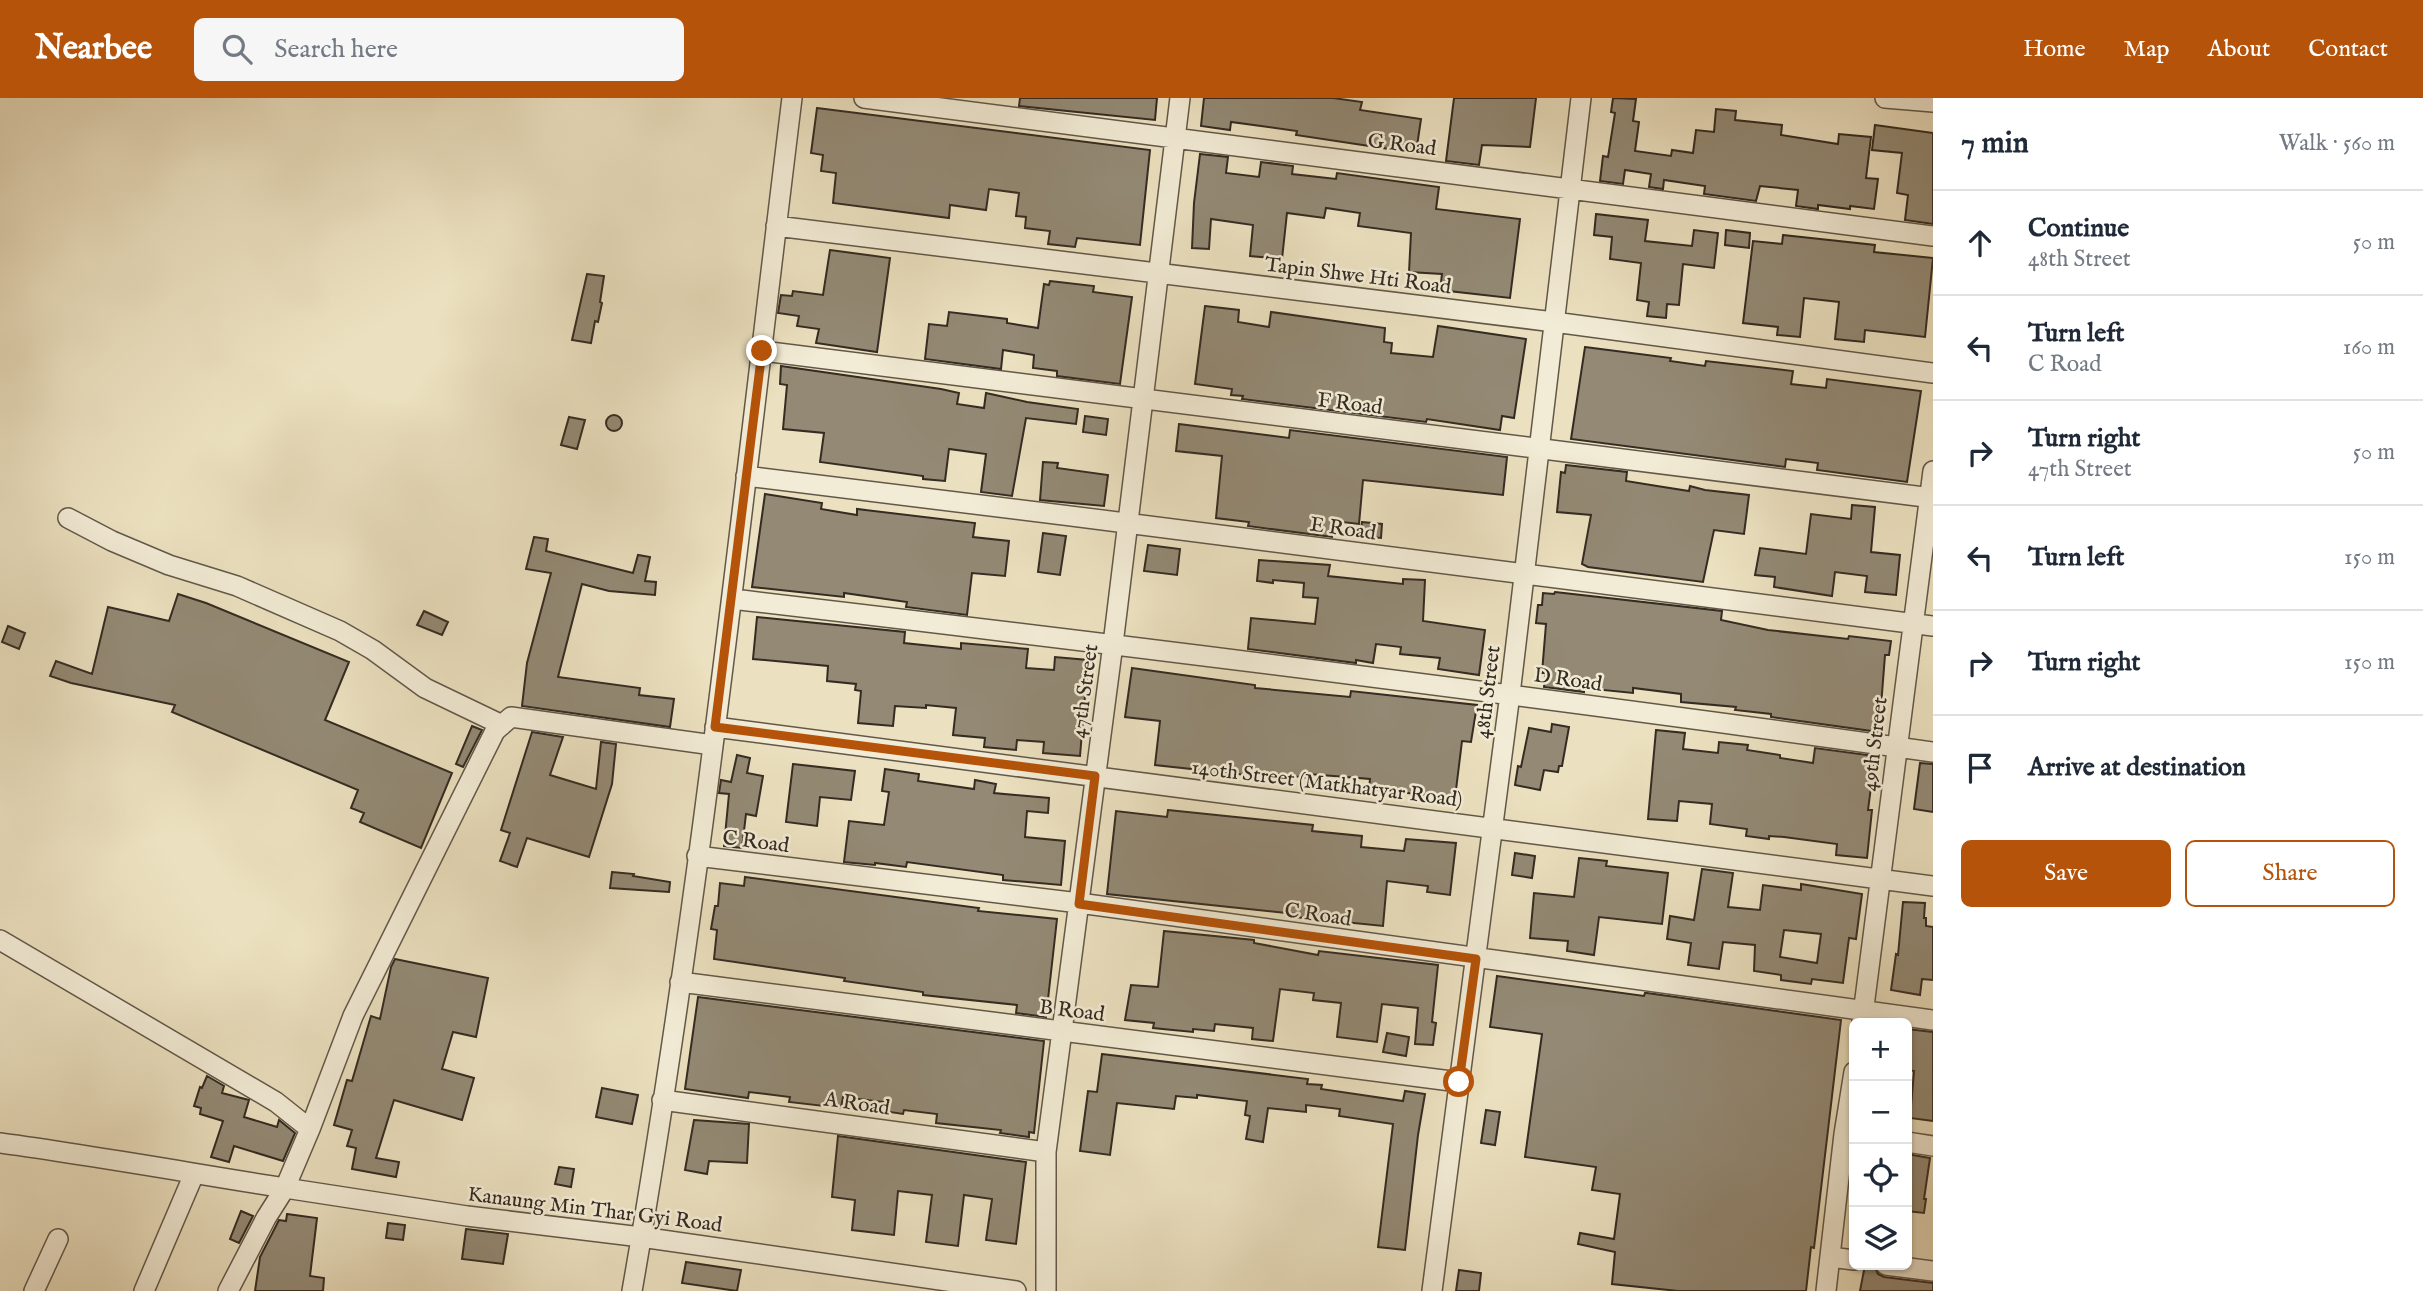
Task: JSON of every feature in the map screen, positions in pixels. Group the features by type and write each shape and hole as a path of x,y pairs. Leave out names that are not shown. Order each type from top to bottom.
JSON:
{"street":[{"path":"632,1291 680,982 714,736 792,98"},
{"name":"G Road","path":"864,98 1933,236"},
{"name":"47th Street","path":"1046,1291 1046,1152 1113,644 1180,98"},
{"name":"48th Street","path":"1432,1291 1510,694 1581,98"},
{"path":"1885,98 1933,102"},
{"name":"Tapin Shwe Hti Road","path":"776,226 1555,322 1933,373"},
{"name":"F Road","path":"762,351 1931,498"},
{"name":"49th Street","path":"1863,1017 1933,471"},
{"name":"E Road","path":"746,476 1128,522 1933,626"},
{"path":"68,518 112,541 169,565 237,586 329,626 373,650 425,688 502,725 495,731 353,1016 285,1188 265,1218 228,1291"},
{"name":"D Road","path":"732,599 1510,694 1933,752"},
{"name":"140th Street (Matkhatyar Road)","path":"502,725 510,718 714,736 1095,776 1933,886"},
{"name":"C Road","path":"697,856 1079,904 1476,959 1863,1017 1933,1020"},
{"path":"0,940 276,1102 310,1129"},
{"name":"B Road","path":"680,982 1459,1082"},
{"name":"A Road","path":"662,1100 1046,1152"},
{"path":"1826,1291 1849,1135"},
{"name":"Kanaung Min Thar Gyi Road","path":"0,1143 467,1216 641,1237 1016,1291"},
{"path":"1912,1143 1933,1146"},
{"path":"144,1291 194,1174"},
{"path":"34,1291 58,1238"},
{"path":"1830,1257 1849,1259"},
{"path":"1912,1268 1933,1271"}],"building":[{"path":"1020,98 1157,98 1155,120 1019,106"},
{"path":"1204,98 1333,98 1362,102 1360,110 1421,119 1416,153 1231,122 1230,130 1201,126"},
{"path":"1454,98 1536,98 1530,147 1482,145 1479,165 1446,161"},
{"path":"1613,98 1636,99 1633,121 1639,122 1635,151 1671,156 1672,150 1693,153 1696,130 1714,132 1716,109 1736,111 1735,120 1782,125 1781,135 1838,144 1839,134 1871,137 1866,178 1878,179 1874,209 1818,205 1818,209 1796,206 1798,190 1760,186 1756,201 1704,194 1705,186 1664,180 1663,189 1649,187 1651,174 1625,170 1623,184 1600,181 1603,156 1608,157 1615,113 1611,112"},
{"path":"817,108 1150,150 1140,245 1077,238 1075,247 1048,244 1050,231 1025,228 1026,217 1016,216 1019,193 989,189 986,210 950,205 949,218 833,203 836,173 821,171 823,155 811,153"},
{"path":"1875,125 1933,133 1933,224 1905,220 1908,195 1897,193 1902,153 1872,150"},
{"path":"1200,154 1228,157 1226,173 1259,177 1261,162 1293,166 1292,174 1336,179 1337,173 1439,187 1436,209 1520,219 1510,298 1440,290 1442,274 1409,272 1411,233 1358,226 1360,213 1326,208 1324,218 1287,213 1282,259 1250,256 1253,225 1211,219 1209,249 1192,248"},
{"path":"1596,214 1648,220 1645,241 1692,246 1694,230 1718,233 1714,268 1683,264 1679,305 1667,304 1666,318 1647,316 1649,302 1637,300 1641,263 1610,259 1612,237 1594,235"},
{"path":"1726,230 1750,233 1749,248 1725,245"},
{"path":"1783,235 1875,245 1874,252 1933,258 1925,337 1865,330 1864,342 1835,339 1839,302 1804,298 1800,337 1777,335 1778,327 1743,323 1753,241 1782,244"},
{"path":"830,250 890,258 877,352 816,343 819,329 797,326 799,316 778,313 781,295 792,296 793,291 823,295"},
{"path":"587,274 604,276 602,303 591,343 572,340"},
{"path":"1050,281 1094,286 1093,292 1132,297 1120,384 1057,376 1057,371 1033,368 1034,355 1003,350 1001,369 925,359 929,324 947,326 949,312 1007,319 1007,323 1038,328 1044,284 1049,285"},
{"path":"1205,306 1239,310 1238,322 1269,327 1271,312 1385,328 1384,342 1392,343 1391,353 1433,357 1438,326 1526,339 1514,418 1502,416 1500,430 1427,419 1426,422 1242,399 1243,396 1231,395 1232,389 1195,384"},
{"path":"1585,347 1671,358 1670,361 1705,366 1706,361 1793,371 1791,384 1826,388 1827,379 1921,391 1907,482 1817,470 1818,463 1786,459 1785,467 1571,439"},
{"path":"781,366 941,389 959,393 957,404 984,408 986,393 1078,409 1076,424 1026,418 1012,496 981,492 986,454 949,449 945,481 820,462 824,433 783,429 787,385 780,384"},
{"path":"611,415 617,415 622,423 620,429 611,431 606,426 606,420"},
{"path":"1085,416 1108,419 1106,435 1083,432"},
{"path":"569,417 585,420 577,449 561,445"},
{"path":"1179,424 1289,438 1290,430 1507,457 1503,495 1363,480 1359,524 1334,521 1332,537 1248,526 1249,522 1216,518 1222,456 1176,451"},
{"path":"1043,462 1058,463 1057,468 1108,475 1104,506 1040,500"},
{"path":"1566,465 1627,472 1626,481 1689,491 1690,486 1749,495 1744,534 1714,530 1703,582 1588,567 1582,564 1591,515 1557,512 1561,472 1565,473"},
{"path":"765,494 822,503 821,509 857,515 857,509 975,523 973,537 1009,541 1005,576 972,573 967,615 906,607 907,602 844,593 844,597 752,587"},
{"path":"1852,505 1875,507 1871,552 1900,555 1896,595 1865,592 1867,576 1835,572 1832,596 1774,587 1775,577 1755,575 1760,548 1806,554 1811,514 1851,519"},
{"path":"1362,522 1382,524 1381,538 1360,536"},
{"path":"1043,533 1066,536 1060,575 1038,572"},
{"path":"534,537 548,539 546,551 633,573 638,555 650,557 645,581 656,582 655,595 609,591 582,584 558,677 640,688 639,695 674,699 670,727 522,706 527,663 551,573 526,569"},
{"path":"1148,545 1180,549 1177,575 1144,571"},
{"path":"1259,560 1330,565 1328,576 1403,584 1403,579 1425,580 1423,621 1485,630 1479,675 1438,669 1440,658 1400,654 1401,647 1376,644 1373,663 1248,649 1251,618 1315,624 1318,598 1303,597 1304,583 1257,581"},
{"path":"1555,592 1722,611 1721,620 1768,630 1891,641 1889,655 1885,655 1879,732 1771,717 1771,714 1735,710 1736,707 1681,702 1681,694 1633,688 1633,693 1584,688 1584,692 1544,687 1546,673 1542,673 1546,624 1536,623 1538,605 1542,605 1543,593"},
{"path":"178,594 349,662 325,720 452,773 421,848 360,822 364,813 351,808 358,790 172,712 175,705 50,676 56,661 92,674 108,607 169,621"},
{"path":"424,611 448,622 442,635 417,625"},
{"path":"757,617 905,632 904,643 961,649 961,643 1028,649 1026,668 1054,670 1055,657 1088,660 1080,756 1043,753 1044,742 1017,740 1016,750 984,747 985,738 953,735 956,708 895,706 893,726 858,723 861,691 855,690 856,684 827,681 828,666 753,659"},
{"path":"8,626 25,633 19,649 2,642"},
{"path":"1132,668 1255,685 1255,688 1350,697 1351,691 1477,705 1471,742 1462,741 1455,798 1369,789 1370,779 1309,774 1308,778 1247,770 1246,775 1155,765 1160,721 1125,717"},
{"path":"1552,724 1569,727 1562,766 1559,766 1558,772 1544,770 1540,790 1515,785 1529,728 1551,732"},
{"path":"472,726 482,730 463,767 456,764"},
{"path":"1656,730 1685,733 1683,749 1718,753 1719,742 1748,745 1747,750 1813,763 1815,748 1875,756 1868,810 1872,810 1867,858 1836,855 1837,844 1784,837 1769,836 1769,839 1746,836 1747,829 1710,824 1712,804 1679,801 1677,821 1648,819"},
{"path":"532,732 563,737 550,775 596,789 601,742 616,744 612,784 589,857 527,838 517,867 500,861 510,833 501,830"},
{"path":"737,755 750,758 747,773 763,776 756,816 746,814 742,848 724,846 729,794 719,793 721,780 731,782"},
{"path":"1920,763 1933,764 1933,812 1914,809"},
{"path":"793,764 855,771 851,800 820,797 817,826 786,822"},
{"path":"885,769 919,774 918,781 974,789 975,780 996,784 994,793 1049,798 1048,813 1027,811 1025,837 1065,841 1061,885 1003,880 1003,875 907,862 906,867 844,862 849,821 884,825 889,792 882,791"},
{"path":"1168,810 1313,825 1312,831 1362,836 1361,847 1404,851 1406,839 1456,843 1450,895 1427,892 1428,886 1387,881 1383,926 1107,894 1116,811 1167,817"},
{"path":"1515,853 1535,856 1532,878 1512,875"},
{"path":"1579,858 1607,861 1606,866 1668,873 1662,924 1599,917 1594,955 1567,951 1568,941 1530,938 1534,893 1574,897"},
{"path":"1702,869 1733,873 1728,907 1760,910 1763,885 1801,890 1801,884 1862,894 1856,939 1849,938 1843,983 1812,979 1811,984 1781,980 1781,975 1754,971 1755,945 1723,942 1719,969 1688,965 1691,943 1667,939 1670,916 1694,920","holes":["1784,930 1821,934 1817,963 1780,957"]},
{"path":"612,872 670,882 669,892 610,888"},
{"path":"745,877 979,908 978,911 1057,919 1046,1017 1016,1013 1017,1005 923,995 923,992 844,981 845,978 714,959 717,930 711,929 715,906 718,906 720,883 744,886"},
{"path":"1903,902 1925,903 1926,926 1933,927 1933,980 1922,979 1920,995 1891,990 1896,954 1898,955"},
{"path":"1164,931 1254,940 1254,943 1318,955 1319,951 1438,965 1432,1022 1436,1023 1433,1045 1415,1044 1418,1008 1382,1004 1377,1042 1337,1037 1341,1003 1313,1000 1314,993 1280,989 1273,1041 1252,1039 1253,1028 1215,1024 1214,1031 1193,1029 1193,1032 1153,1028 1154,1023 1125,1020 1131,985 1158,987"},
{"path":"395,959 488,978 476,1037 453,1032 442,1069 474,1078 462,1120 394,1100 376,1158 399,1162 396,1177 352,1169 356,1148 347,1146 352,1130 334,1125 347,1080 352,1081 371,1016 380,1019"},
{"path":"1497,976 1644,996 1647,993 1841,1020 1814,1248 1811,1247 1806,1291 1678,1291 1612,1284 1615,1252 1578,1244 1580,1233 1614,1239 1620,1194 1592,1190 1596,1167 1525,1157 1542,1034 1490,1027"},
{"path":"698,997 1044,1041 1034,1133 1029,1132 1029,1137 1000,1133 1001,1130 936,1123 937,1114 904,1110 903,1114 883,1111 884,1102 843,1097 841,1108 789,1102 790,1097 749,1092 748,1098 685,1089"},
{"path":"1912,1030 1933,1032 1933,1121 1912,1118"},
{"path":"1387,1033 1409,1037 1406,1056 1383,1052"},
{"path":"1102,1054 1308,1079 1307,1084 1322,1085 1321,1089 1403,1101 1405,1091 1425,1094 1405,1250 1378,1247 1393,1124 1339,1116 1340,1109 1306,1105 1306,1112 1268,1108 1263,1142 1246,1139 1250,1116 1245,1115 1247,1101 1197,1095 1197,1098 1176,1096 1174,1109 1117,1103 1110,1155 1080,1151 1088,1091 1097,1092"},
{"path":"207,1076 224,1086 222,1093 249,1100 244,1117 277,1127 279,1120 295,1133 283,1161 234,1146 229,1162 211,1157 223,1121 200,1114 201,1108 194,1106"},
{"path":"602,1088 638,1095 632,1124 596,1117"},
{"path":"1486,1110 1500,1112 1495,1145 1481,1143"},
{"path":"694,1120 749,1124 747,1163 709,1161 707,1174 685,1170"},
{"path":"838,1136 1026,1162 1016,1244 986,1240 992,1199 964,1195 958,1246 926,1242 932,1195 898,1191 894,1235 852,1230 855,1200 832,1197"},
{"path":"1912,1155 1930,1158 1924,1213 1912,1212"},
{"path":"559,1167 574,1169 571,1187 555,1184"},
{"path":"241,1211 253,1216 239,1243 230,1239"},
{"path":"287,1214 317,1218 310,1276 324,1278 323,1291 255,1291 260,1257 279,1220 286,1221"},
{"path":"388,1223 405,1225 403,1240 386,1238"},
{"path":"466,1229 508,1234 503,1264 462,1259"},
{"path":"686,1262 741,1270 737,1291 682,1283"},
{"path":"1459,1270 1481,1273 1479,1291 1456,1291"},
{"path":"1864,1270 1876,1270 1884,1277 1933,1283 1933,1291 1860,1291"}],"route":[{"path":"762,351 715,727 1095,776 1079,904 1476,959 1459,1082"}]}
